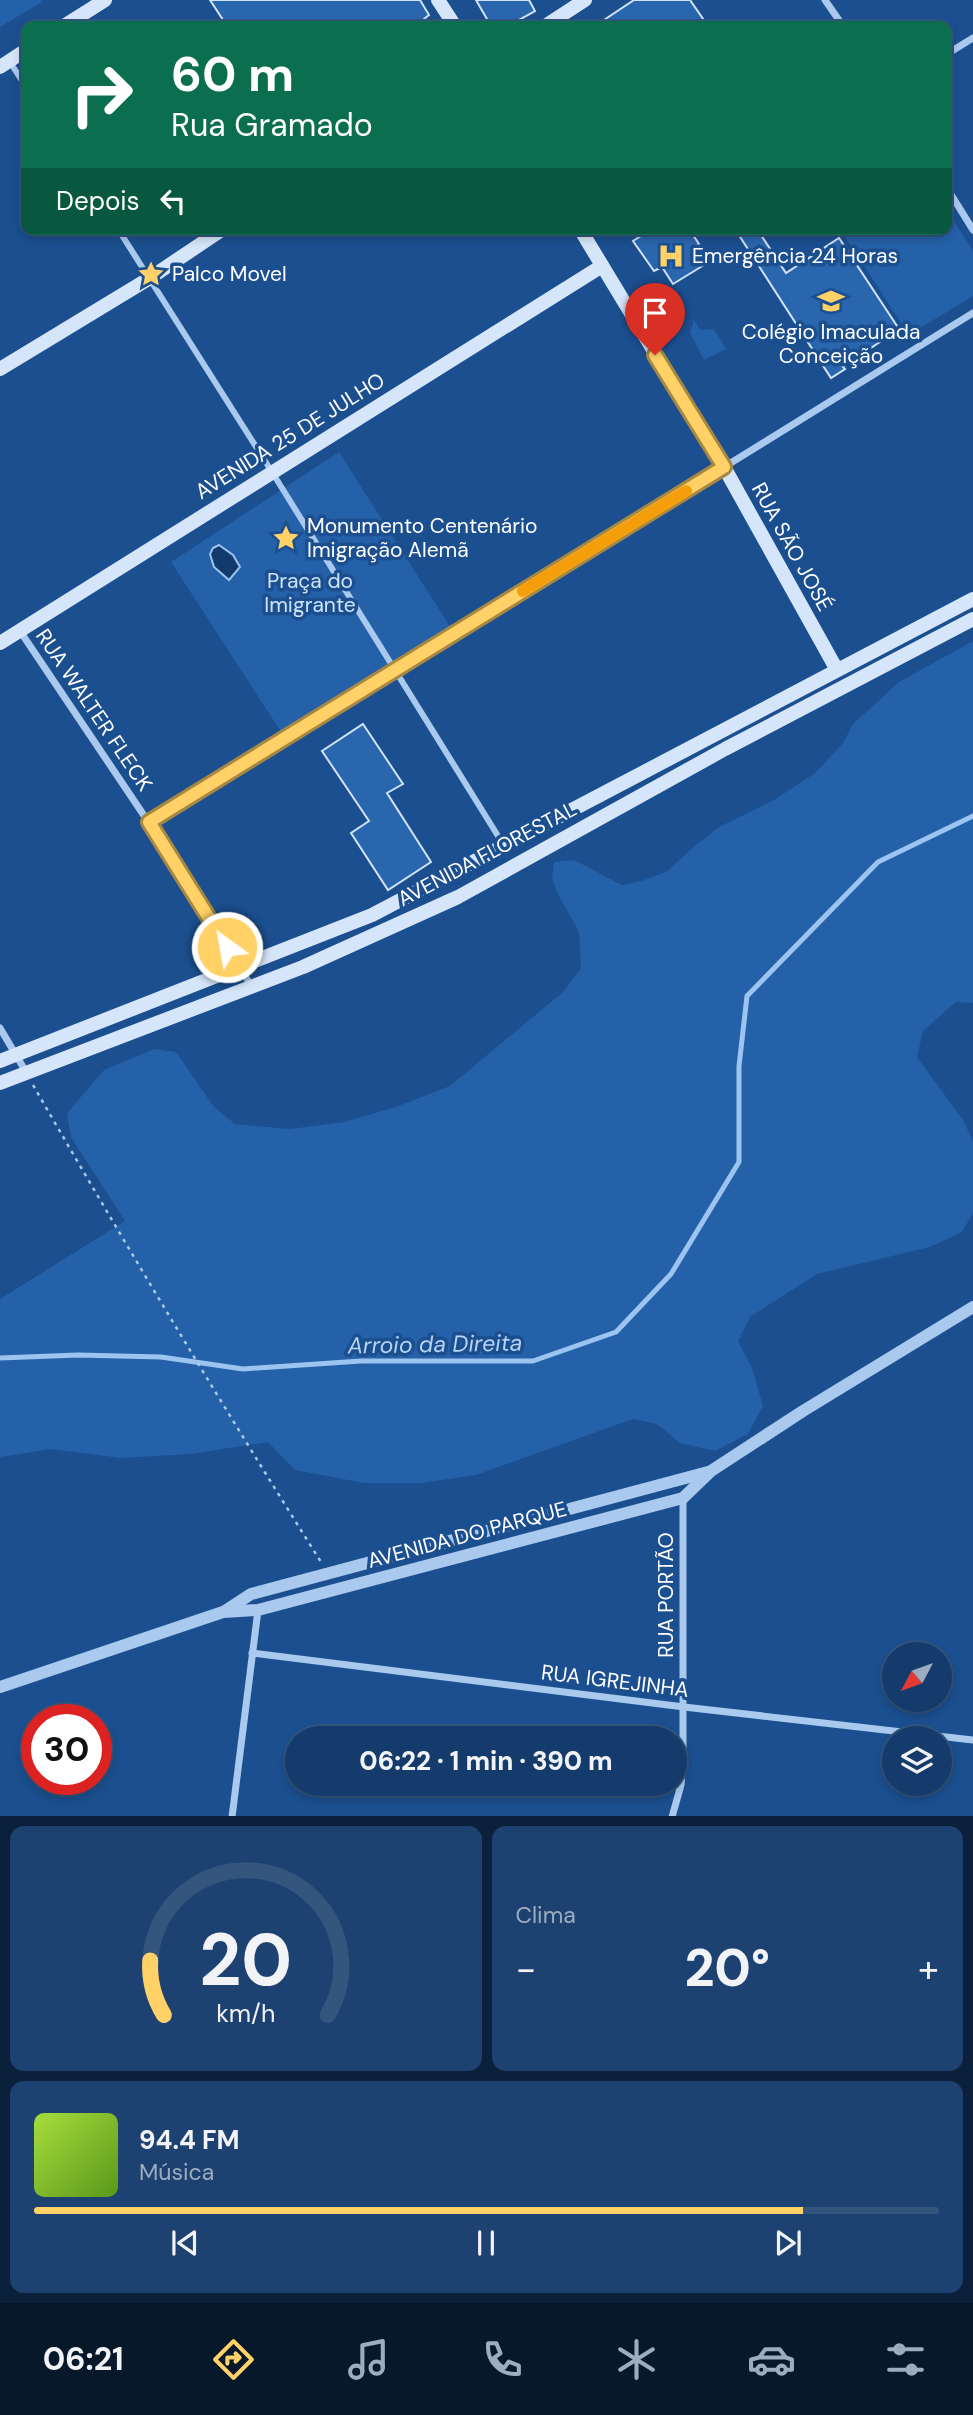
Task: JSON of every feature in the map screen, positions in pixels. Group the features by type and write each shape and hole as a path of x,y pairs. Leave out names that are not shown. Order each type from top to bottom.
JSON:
{"main road":[{"path":"72,21 105,0"},
{"path":"439,0 452,21"},
{"path":"553,21 585,0"},
{"path":"5,64 21,53"},
{"path":"0,369 214,235"},
{"name":"RUA SÃO JOSÉ","path":"584,235 724,467 837,670"},
{"name":"AVENIDA 25 DE JULHO","path":"0,643 602,266"},
{"name":"AVENIDA FLORESTAL","path":"0,1061 372,915 973,598"},
{"name":"AVENIDA FLORESTAL","path":"0,1083 303,967 458,897 726,749 973,619"}],"street":[{"path":"825,0 840,21"},
{"path":"952,51 973,38"},
{"path":"5,64 21,82"},
{"path":"952,196 973,230"},
{"path":"122,235 503,844"},
{"path":"149,822 973,313"},
{"name":"RUA WALTER FLECK","path":"20,630 149,822 252,987"},
{"path":"0,1028 26,1073"},
{"name":"AVENIDA DO PARQUE","path":"223,1612 258,1610 683,1498 711,1471 973,1307"},
{"name":"AVENIDA DO PARQUE","path":"0,1687 223,1612 251,1594 711,1471"},
{"name":"RUA PORTÃO","path":"672,1816 681,1785 684,1707 683,1498"},
{"path":"232,1816 258,1610"},
{"name":"RUA IGREJINHA","path":"253,1653 973,1740"}],"path":[{"path":"26,1073 230,1418 328,1573"}],"green space":[{"path":"0,0 41,0 42,2 0,27"},
{"path":"952,218 973,251 973,296 909,335 844,235 952,235"},
{"path":"694,320 700,330 714,329 726,349 704,360 690,333"},
{"name":"Praça do Imigrante","path":"339,452 451,628 283,735 171,562"},
{"path":"973,641 973,1003 956,1002 923,1031 917,1057 963,1120 973,1141 973,1213 962,1232 930,1247 817,1274 750,1317 738,1341 752,1368 763,1406 748,1434 715,1451 680,1443 657,1424 633,1419 476,1475 422,1483 364,1483 295,1470 268,1442 191,1454 121,1458 51,1449 0,1457 0,1299 125,1221 71,1137 67,1113 104,1070 154,1049 176,1052 214,1107 235,1124 290,1129 344,1122 396,1107 450,1086 563,992 581,968 579,932 552,879 554,862 574,860 622,885 666,872 719,827 774,800 815,773 843,743 853,724 899,682"}],"shaded area":[{"path":"219,545 233,555 240,567 229,580 214,567 210,554 213,548"}],"building":[{"path":"210,0 420,0 429,15 424,21 224,21"},
{"path":"476,0 529,0 535,11 517,21 488,21"},
{"path":"634,0 690,0 705,21 602,21"},
{"name":"Emergência 24 Horas","path":"642,235 693,235 699,244 693,248 704,265 673,284 662,267 654,271 633,241"},
{"name":"Colégio Imaculada Conceição","path":"739,235 761,235 786,273 839,238 899,329 831,378"},
{"path":"363,724 403,784 387,793 431,862 388,890 351,833 369,821 322,751"}],"waterway":[{"name":"Arroio da Direita","path":"0,1358 78,1355 161,1357 243,1369 361,1361 533,1361 616,1332 671,1274 739,1162 739,1066 747,996 878,862 973,816"}],"slow traffic":[{"path":"523,591 686,491"}],"place":[{"name":"Emergência 24 Horas","path":"671,256"},
{"name":"Palco Movel","path":"151,274"},
{"name":"Colégio Imaculada Conceição","path":"831,301"},
{"name":"Monumento Centenário Imigração Alemã","path":"286,538"}],"route":[{"path":"227,947 149,822 283,742 724,467 655,355"}]}
